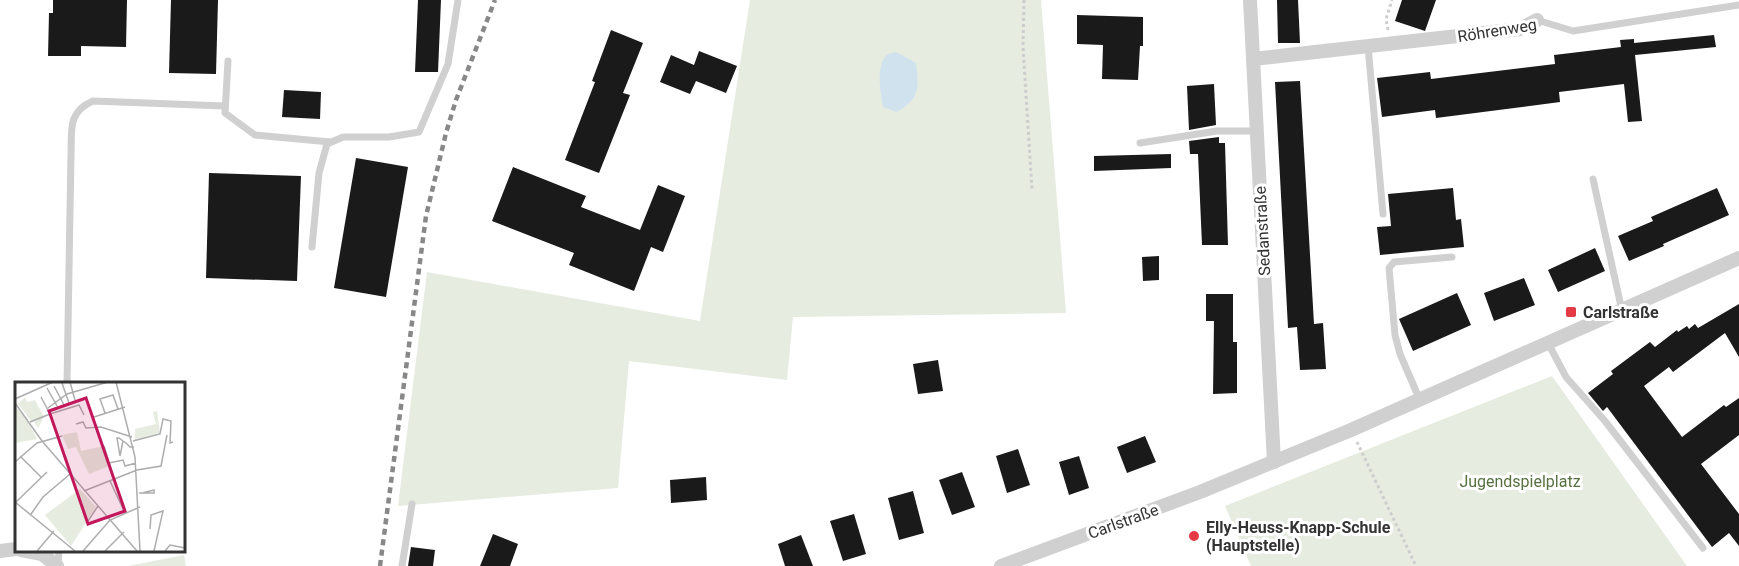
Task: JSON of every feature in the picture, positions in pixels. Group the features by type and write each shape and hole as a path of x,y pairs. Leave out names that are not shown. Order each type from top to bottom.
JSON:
{"street":[{"name":"Sedanstraße","path":"1250,0 1274,462"},
{"name":"Röhrenweg","path":"1253,59 1520,29 1537,20"},
{"name":"Carlstraße","path":"1001,566 1200,492 1351,430 1739,258"},
{"path":"0,551 15,549"},
{"path":"28,551 42,554 57,566"}],"lane":[{"path":"228,61 225,113 255,135 330,142 343,137 389,137 419,132 448,64 458,0"},
{"name":"Röhrenweg","path":"1537,20 1573,32 1739,5"},
{"path":"1368,46 1383,214"},
{"path":"67,382 71,154 73,121 78,110 93,101 225,106"},
{"path":"1140,143 1216,132 1256,131"},
{"path":"312,247 319,173 327,144 330,142"},
{"path":"1593,179 1622,311"},
{"path":"1419,398 1400,354 1395,335 1389,268 1394,262 1452,257"},
{"path":"1548,343 1566,376 1605,421 1703,548"},
{"path":"402,566 412,504"},
{"path":"57,566 59,551"}],"path":[{"path":"1024,0 1023,47 1032,190"},
{"path":"1390,44 1386,19 1392,0"},
{"path":"1351,430 1416,566"}],"green space":[{"path":"750,0 1041,0 1066,313 793,317 787,380 629,361 618,488 398,506 427,272 700,321"},
{"name":"Jugendspielplatz","path":"1552,376 1687,566 1251,566 1225,506"},
{"path":"184,555 186,566 128,566"}],"water":[{"path":"896,52 916,63 918,79 914,97 897,112 883,107 880,80 883,60 888,54"}],"building":[{"path":"53,0 127,0 126,47 81,46 81,56 48,56 49,13 53,13"},
{"path":"171,0 218,0 216,74 169,73"},
{"path":"418,0 441,0 438,72 415,72"},
{"path":"1277,0 1298,0 1300,43 1278,43"},
{"path":"1402,0 1436,0 1425,31 1395,21"},
{"path":"1077,15 1143,17 1143,46 1140,46 1138,80 1102,79 1103,45 1077,44"},
{"path":"611,30 643,43 623,93 630,95 599,173 565,160 595,82 592,81"},
{"path":"1714,35 1716,47 1635,55 1642,121 1628,122 1624,84 1559,92 1560,102 1436,118 1435,110 1382,117 1377,78 1430,72 1431,79 1555,64 1554,55 1621,47 1620,40 1634,39 1634,43"},
{"path":"699,51 737,66 726,93 696,81 690,94 660,82 671,55 694,65"},
{"path":"1300,81 1314,324 1323,323 1326,369 1300,370 1297,327 1288,328 1275,82"},
{"path":"1214,84 1216,125 1189,130 1187,86"},
{"path":"284,90 321,92 320,119 282,117"},
{"path":"1219,137 1219,143 1225,143 1228,245 1202,245 1198,154 1190,154 1189,141"},
{"path":"1171,154 1171,168 1094,171 1094,156"},
{"path":"356,158 408,167 386,297 334,288"},
{"path":"513,167 586,196 581,207 640,230 658,185 685,196 663,252 651,247 634,291 569,265 574,253 492,221"},
{"path":"209,173 301,176 297,281 206,278"},
{"path":"1453,188 1456,220 1461,219 1464,247 1380,255 1377,227 1391,226 1388,194"},
{"path":"1717,188 1729,215 1629,261 1618,236 1653,221 1651,217"},
{"path":"1595,248 1605,271 1558,292 1548,270"},
{"path":"1159,256 1159,280 1143,281 1142,257"},
{"path":"1524,278 1535,305 1494,321 1484,293"},
{"path":"1457,293 1471,325 1413,351 1399,319"},
{"path":"1206,294 1233,294 1233,342 1237,342 1237,393 1213,394 1214,321 1206,321"},
{"path":"1739,304 1739,357 1725,333 1673,372 1669,367 1644,386 1682,437 1724,405 1726,407 1739,398 1739,435 1701,464 1739,514 1739,546 1729,533 1712,547 1607,407 1603,411 1588,393 1613,374 1611,371 1650,342 1655,347 1677,330 1678,332 1687,326 1689,329 1695,324 1698,328"},
{"path":"938,360 943,391 918,394 913,364"},
{"path":"1145,436 1156,462 1127,473 1117,447"},
{"path":"1018,449 1030,485 1007,493 996,456"},
{"path":"1079,456 1089,488 1069,495 1059,462"},
{"path":"962,472 975,507 952,515 939,480"},
{"path":"706,477 707,500 671,503 670,480"},
{"path":"913,491 924,533 899,540 888,498"},
{"path":"854,514 866,554 843,561 830,521"},
{"path":"493,534 518,544 510,566 480,566"},
{"path":"801,535 813,566 785,566 778,544"},
{"path":"411,547 435,550 433,566 408,566"}],"railway":[{"path":"380,566 426,216 456,100 495,0"}],"place":[{"name":"Carlstraße","path":"1571,312"},
{"name":"Elly-Heuss-Knapp-Schule (Hauptstelle)","path":"1194,536"}]}
